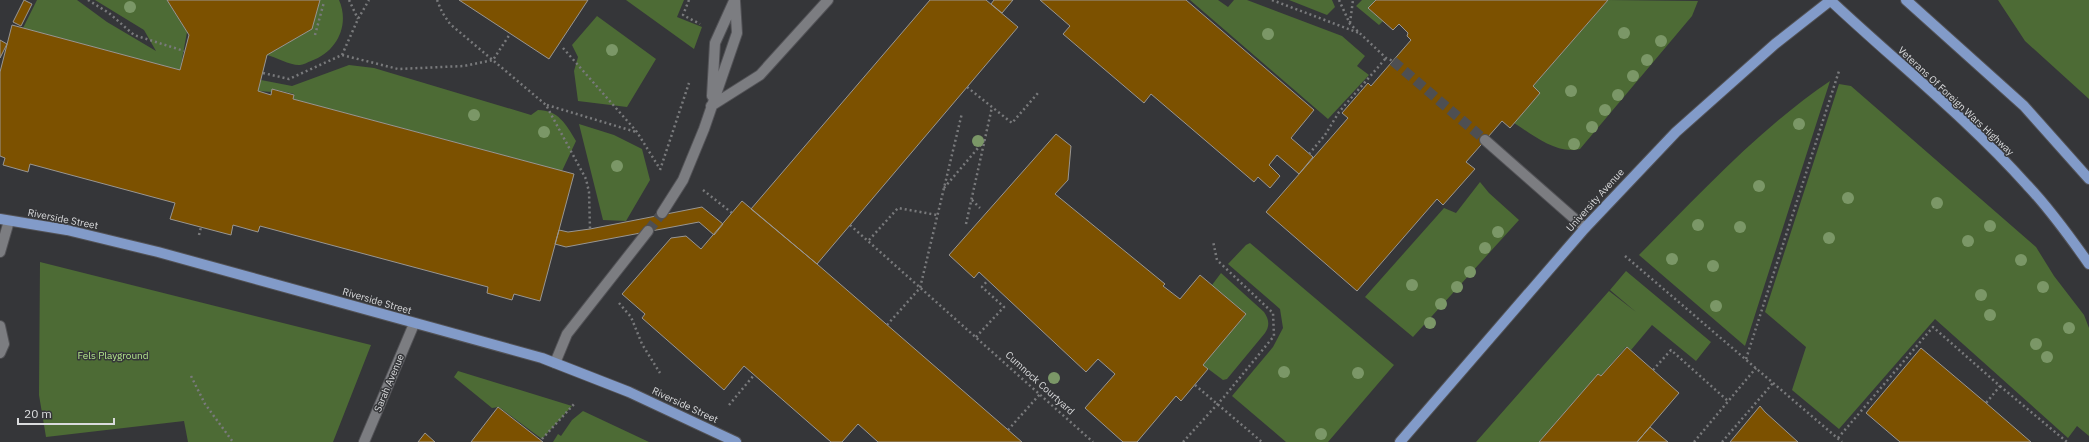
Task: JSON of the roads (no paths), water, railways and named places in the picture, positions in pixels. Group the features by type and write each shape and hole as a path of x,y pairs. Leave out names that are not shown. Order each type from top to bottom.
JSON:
{"main road":[{"name":"University Avenue","path":"1400,442 1585,228 1676,132 1776,44 1831,0"},
{"name":"Veterans Of Foreign Wars Highway","path":"1831,0 1987,142 2028,185 2065,230 2089,264"},
{"path":"1906,0 2024,106 2089,179"},
{"name":"Riverside Street","path":"4,220 67,230 158,252 555,363 629,392 736,442"}],"street":[{"path":"711,106 715,43 735,0"},
{"path":"662,213 683,180 704,129 738,33 735,0"},
{"path":"711,106 760,75 828,0"},
{"path":"1486,140 1585,228"},
{"path":"0,252 4,220"},
{"path":"555,363 567,334 648,231"},
{"name":"Sarah Avenue","path":"364,442 414,324"},
{"path":"0,326 4,344 0,353"}],"tunnel":[{"path":"1393,61 1485,140"},
{"path":"648,231 662,213"}],"park label":[{"name":"Fels Playground","path":"113,355"}]}
